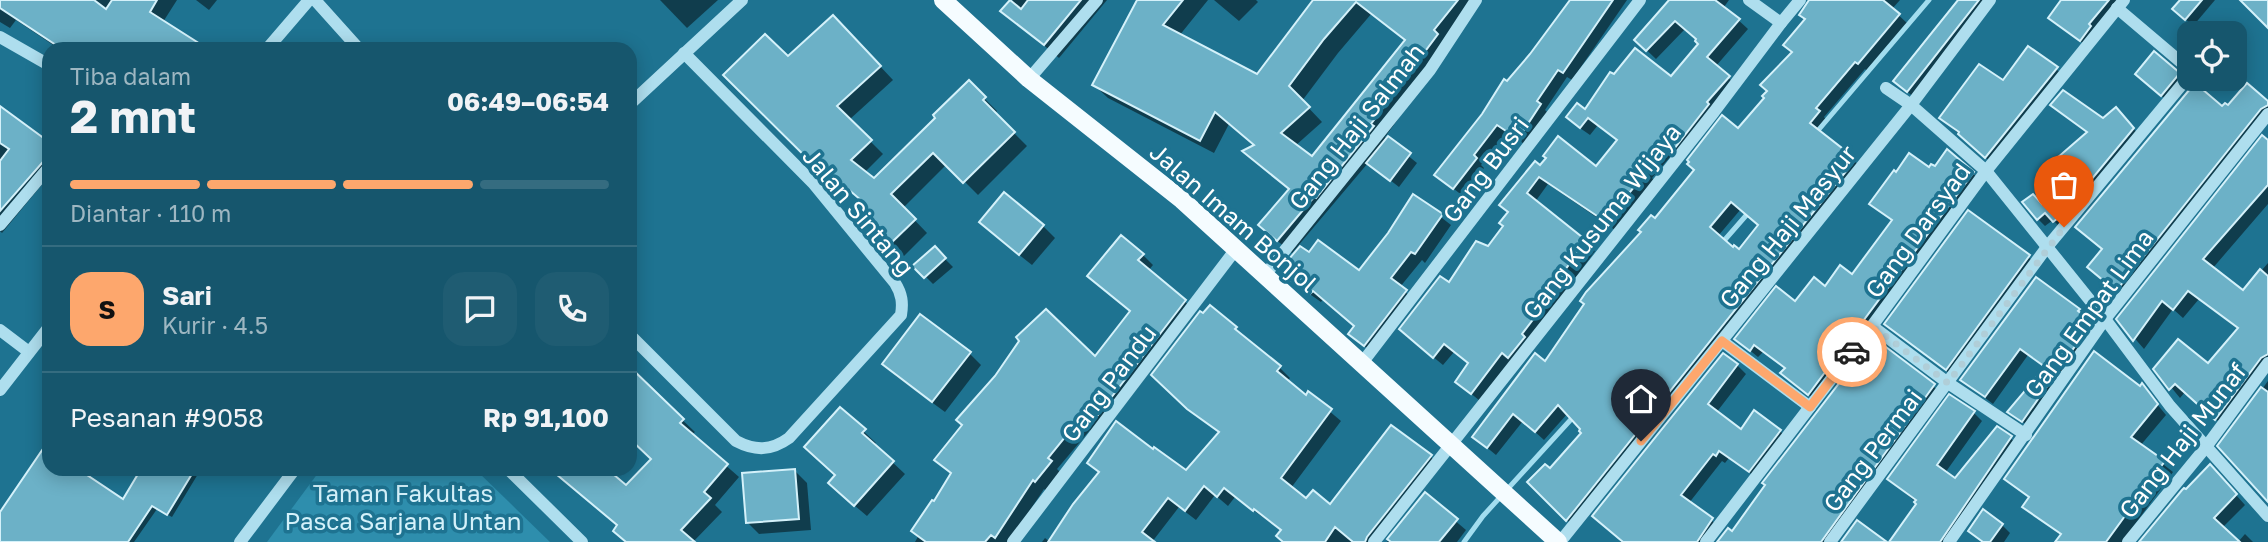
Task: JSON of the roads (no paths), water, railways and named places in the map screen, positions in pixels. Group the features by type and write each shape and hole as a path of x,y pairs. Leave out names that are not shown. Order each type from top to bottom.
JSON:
{"main road":[{"name":"Jalan Imam Bonjol","path":"943,0 1029,79 1182,200 1559,542"}],"street":[{"path":"273,42 309,0"},
{"path":"315,0 353,42"},
{"path":"637,97 742,0"},
{"path":"1029,79 1097,0"},
{"name":"Gang Haji Salmah","path":"1265,275 1430,70 1476,0"},
{"name":"Gang Busri","path":"1362,363 1640,0"},
{"path":"1749,0 1781,23"},
{"name":"Gang Kusuma Wijaya","path":"1374,542 1800,0"},
{"name":"Gang Haji Masyur","path":"1559,542 1911,105 1990,0"},
{"path":"2121,4 2177,58"},
{"name":"Gang Darsyad","path":"1706,542 1872,326 1986,171 2121,4"},
{"path":"0,37 42,61"},
{"name":"Jalan Sintang","path":"637,342 736,441 748,448 761,450 778,446 789,438 901,315 902,299 895,283 830,203 684,53"},
{"path":"1886,88 1911,105 1986,171 2170,405 2268,516"},
{"name":"Gang Permai","path":"1830,542 2047,247 2177,90"},
{"name":"Gang Empat Lima","path":"1949,542 2105,319 2268,114"},
{"path":"0,225 42,175"},
{"name":"Gang Pandu","path":"1013,542 1236,249"},
{"path":"1872,326 1948,383 2026,435"},
{"path":"0,330 29,352"},
{"path":"0,390 42,336"},
{"path":"1722,341 1810,407"},
{"name":"Gang Haji Munaf","path":"2128,542 2206,447 2268,363"},
{"path":"240,542 290,476"},
{"path":"515,476 582,542"}],"waterway":[{"path":"1815,134 1929,0"},
{"path":"1722,243 1750,211"},
{"path":"1464,542 1483,516 1575,415"}],"park label":[{"name":"Taman Fakultas Pasca Sarjana Untan","path":"403,506"}]}
